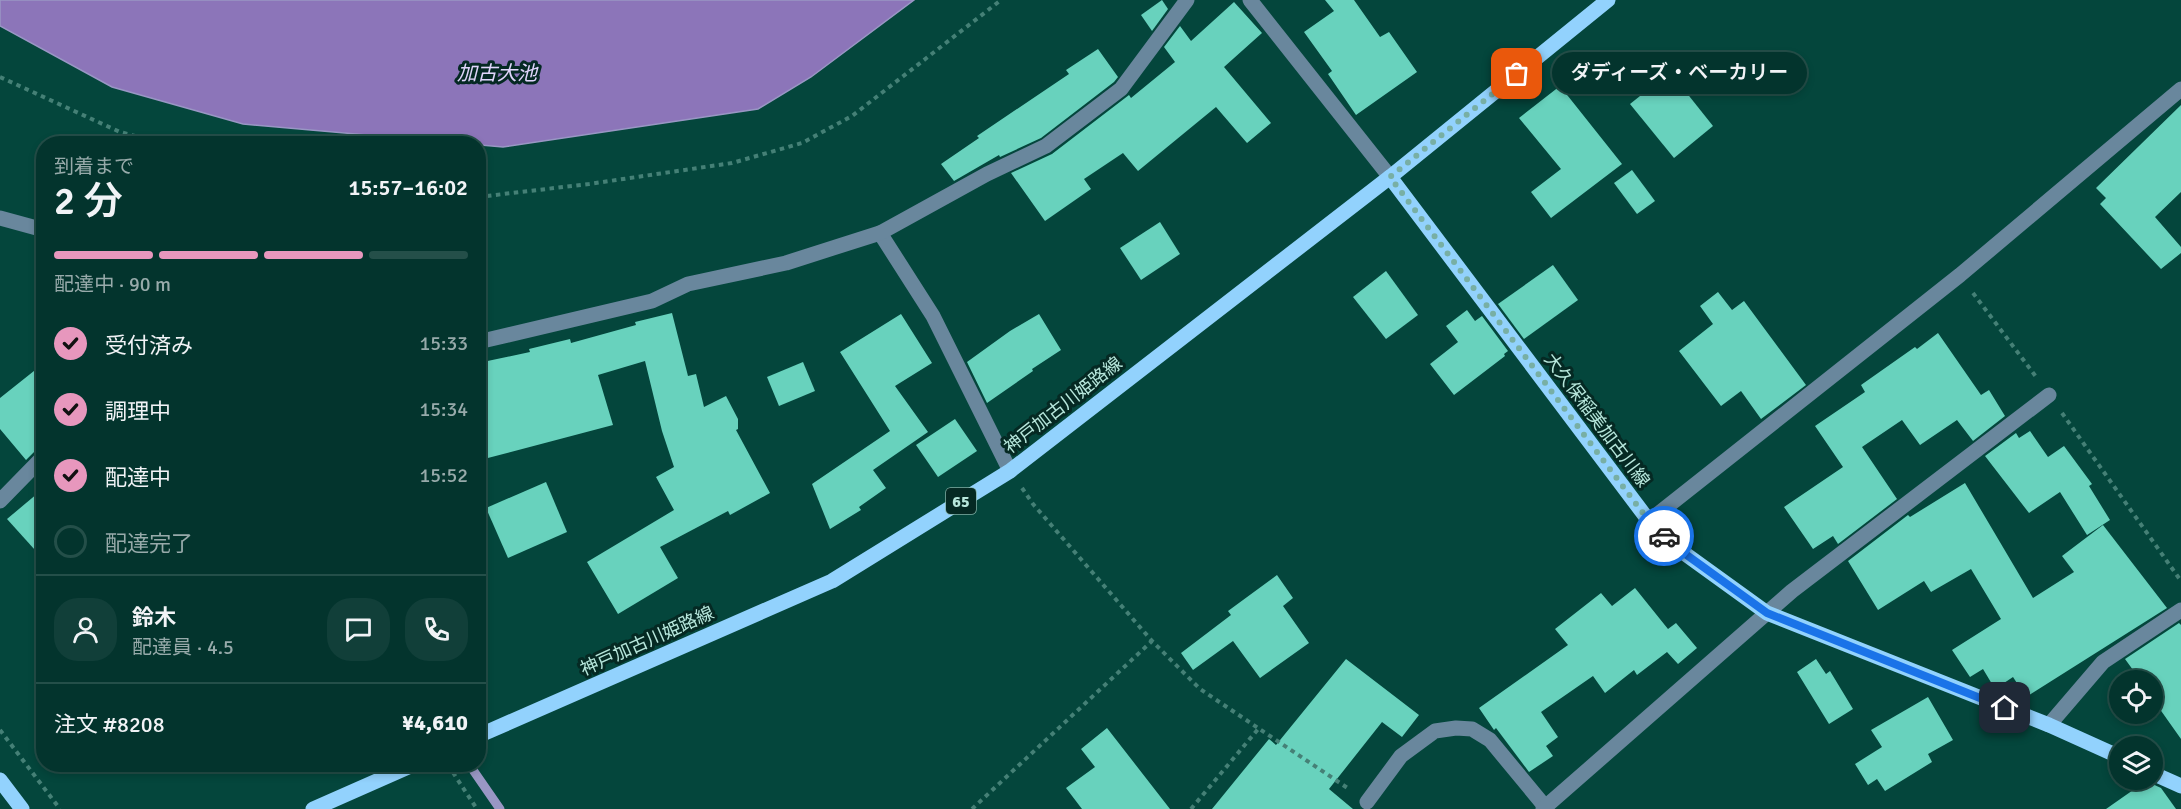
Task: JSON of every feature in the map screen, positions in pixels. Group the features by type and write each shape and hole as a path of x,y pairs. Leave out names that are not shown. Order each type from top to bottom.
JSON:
{"main road":[{"name":"神戸加古川姫路線","path":"486,732 832,581 1010,471 1390,177 1608,0"},
{"name":"大久保稲美加古川線","path":"1390,177 1649,521 1677,548 1767,613 2049,725 2109,753"},
{"path":"313,809 397,772"},
{"path":"2163,778 2181,786"},
{"path":"0,780 22,809"}],"street":[{"path":"486,340 652,301 688,284 786,263 880,233 987,174 1046,146 1121,89 1187,0"},
{"path":"1250,0 1390,177"},
{"path":"1649,521 1960,275 2181,88"},
{"path":"0,218 36,228"},
{"path":"880,233 933,316 1010,471"},
{"path":"1367,802 1401,756 1435,731 1456,728 1472,729 1490,740 1545,808 1767,613 2049,395"},
{"path":"0,501 36,464"},
{"path":"2049,725 2103,662 2181,610"}],"path":[{"path":"486,196 732,163 802,143 852,116 1001,0"},
{"path":"0,77 120,132 135,136"},
{"path":"1960,275 2049,395 2181,581"},
{"path":"1010,471 1033,504 1152,640 1200,689 1367,802"},
{"path":"972,809 1152,640"},
{"path":"1191,809 1259,728"},
{"path":"0,730 60,809"},
{"path":"453,772 477,809"}],"water":[{"name":"加古大池","path":"0,0 914,0 811,77 758,109 503,147 486,145 486,136 379,136 243,124 112,87 0,26"}],"building":[{"path":"1162,0 1168,9 1152,31 1141,15"},
{"path":"1325,0 1354,0 1380,37 1389,32 1417,72 1356,115 1328,74 1332,71 1304,32 1334,11"},
{"path":"1234,2 1262,33 1224,67 1271,123 1247,143 1216,107 1138,171 1123,153 1084,179 1091,189 1045,221 1011,173 1052,154 1129,95 1131,98 1175,62 1164,47 1180,26 1191,41"},
{"path":"1098,49 1118,77 1114,82 1041,138 1000,157 999,155 954,181 941,164 979,138 977,136 1069,74 1066,70"},
{"path":"1670,72 1713,126 1674,158 1630,104"},
{"path":"1560,86 1622,164 1551,218 1531,192 1561,169 1519,118"},
{"path":"2181,105 2181,192 2155,217 2181,247 2181,253 2161,269 2100,204 2106,198 2096,188"},
{"path":"1632,170 1655,201 1637,214 1614,183"},
{"path":"1160,222 1180,254 1141,280 1120,248"},
{"path":"1553,265 1578,300 1524,339 1498,304"},
{"path":"1386,271 1418,315 1386,339 1353,297"},
{"path":"1718,292 1732,310 1744,301 1806,385 1761,419 1741,391 1721,406 1679,351 1713,324 1700,306"},
{"path":"1467,310 1475,321 1482,316 1508,351 1504,354 1505,356 1454,395 1430,364 1458,342 1446,326"},
{"path":"672,313 688,376 696,374 704,407 726,396 738,419 736,430 770,493 730,515 728,511 660,547 678,578 618,614 587,562 674,510 656,477 674,467 662,431 645,361 598,375 613,425 486,458 486,361 530,352 529,349 570,339 571,343 636,325 635,322"},
{"path":"901,314 932,363 895,386 928,432 873,470 886,488 859,507 861,510 830,529 812,484 890,431 840,352"},
{"path":"1039,314 1061,350 987,403 967,362 1010,331"},
{"path":"1938,333 1981,395 1989,390 2005,416 1973,441 1957,420 1920,445 1902,420 1862,447 1897,499 1838,544 1833,536 1813,549 1784,507 1843,467 1815,426 1865,392 1861,385"},
{"path":"803,362 815,391 779,406 767,377"},
{"path":"36,369 36,450 26,460 0,429 0,398"},
{"path":"955,419 977,451 938,477 916,445"},
{"path":"2030,431 2048,457 2064,446 2092,484 2089,486 2110,520 2087,535 2060,492 2029,513 1985,456 2016,433 2019,438"},
{"path":"546,482 567,532 508,558 486,508"},
{"path":"1965,483 2033,598 2074,572 2062,556 2103,525 2167,608 2026,697 2013,677 1995,689 1983,669 1970,677 1952,650 2001,619 1971,569 1931,592 1924,581 1878,610 1848,561 1908,515 1910,517"},
{"path":"36,495 36,551 7,519"},
{"path":"1277,575 1293,598 1283,606 1309,643 1260,678 1233,641 1193,670 1181,653 1231,615 1228,611"},
{"path":"1635,588 1668,629 1676,623 1697,648 1678,664 1667,652 1637,675 1634,670 1605,693 1593,676 1541,712 1558,737 1546,746 1553,756 1529,772 1479,708 1568,645 1555,629 1601,593 1612,606"},
{"path":"2179,623 2181,625 2181,739 2163,714 2163,670 2133,670 2125,659"},
{"path":"1346,659 1419,715 1402,737 1382,722 1329,789 1353,809 1212,809 1269,739 1276,745"},
{"path":"1816,659 1826,674 1830,671 1853,709 1829,724 1797,672"},
{"path":"1928,697 1953,740 1928,754 1932,762 1885,791 1877,779 1868,785 1855,764 1882,747 1871,730"},
{"path":"1107,728 1170,809 1082,809 1066,788 1095,767 1081,749"},
{"path":"2133,790 2162,790 2176,809 2106,809"}],"waterway":[{"path":"474,772 500,809"}],"way so far":[{"path":"1517,74 1390,177 1649,521 1664,536"}],"place":[{"name":"ダディーズ・ベーカリー","path":"1517,74"}],"route":[{"path":"1664,536 1677,548 1767,613 2005,708"}]}
